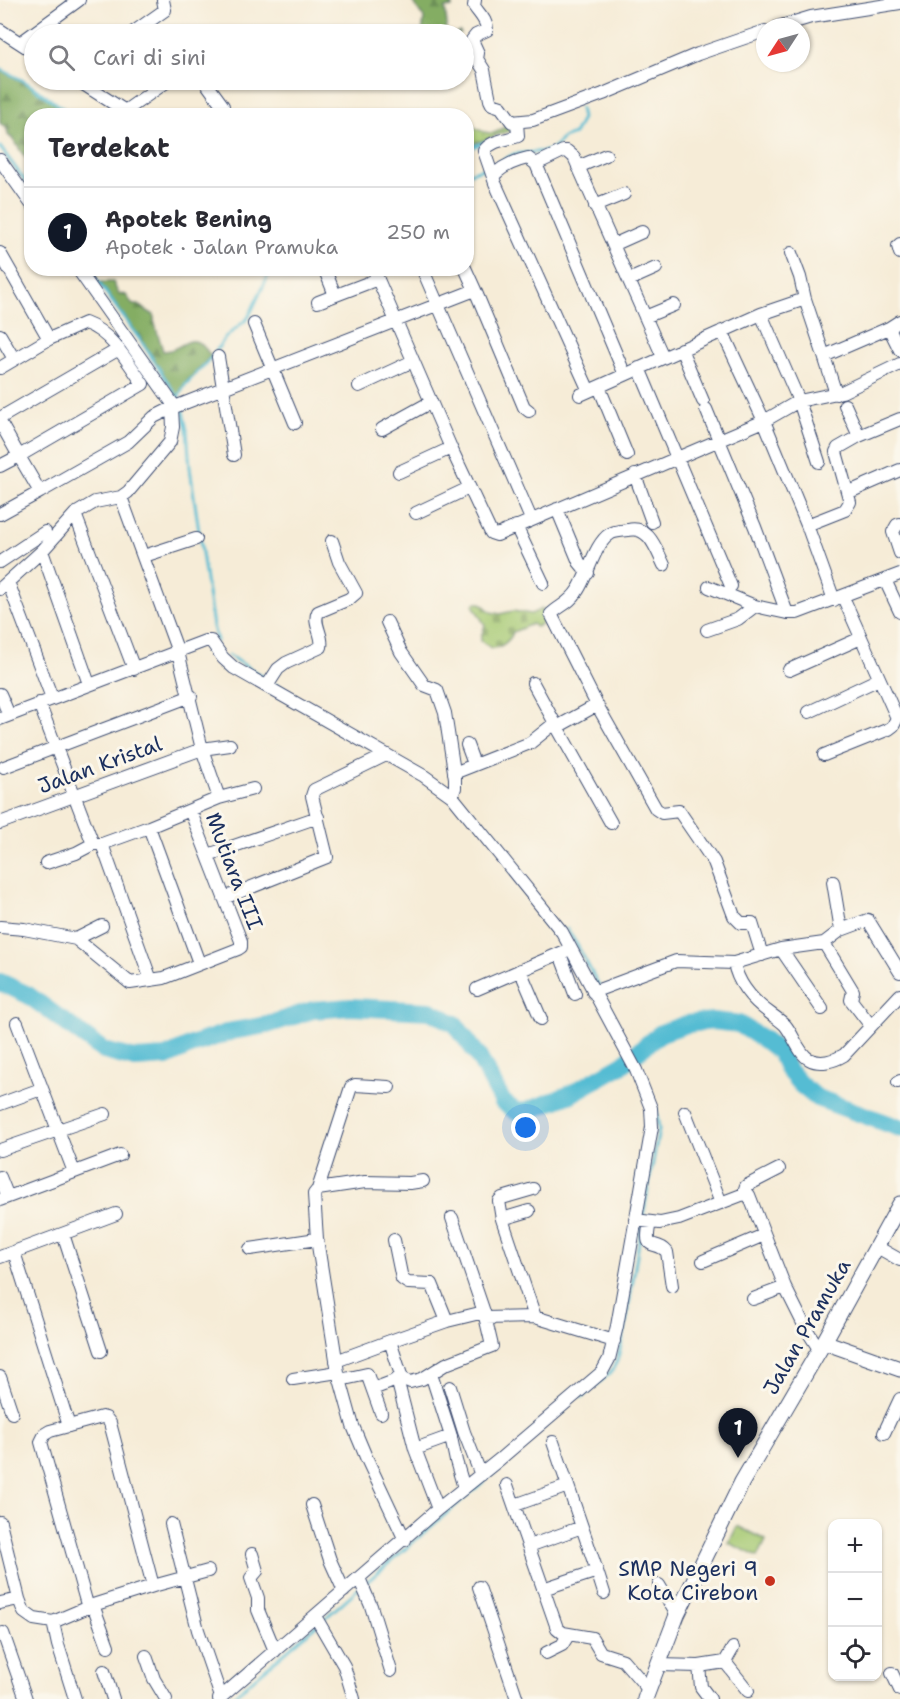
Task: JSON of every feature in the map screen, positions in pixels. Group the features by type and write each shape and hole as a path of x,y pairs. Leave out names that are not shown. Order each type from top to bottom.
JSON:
{"street":[{"path":"46,24 79,0"},
{"path":"145,24 165,10 163,0"},
{"path":"474,37 487,30 474,6 475,0"},
{"path":"808,18 900,3"},
{"path":"0,30 24,46"},
{"path":"518,127 698,54 756,34"},
{"path":"20,43 24,40"},
{"path":"474,44 478,53 477,59 484,70 492,104 501,107 518,127"},
{"path":"93,90 121,108"},
{"path":"135,108 157,90"},
{"path":"211,90 223,108"},
{"path":"518,127 516,137 486,147 485,158 589,391 627,455"},
{"path":"536,164 567,151 574,158 663,357"},
{"path":"578,167 606,155"},
{"path":"493,177 502,168 518,160 528,158 536,164 625,375"},
{"path":"0,160 24,194"},
{"path":"595,206 624,194"},
{"path":"612,244 642,232"},
{"path":"900,244 898,246 900,253"},
{"path":"0,253 50,339"},
{"path":"791,253 836,394"},
{"path":"629,280 656,268"},
{"path":"82,276 148,381"},
{"path":"327,276 335,295"},
{"path":"318,302 371,276"},
{"path":"376,276 469,488 491,533 497,535 764,421 799,401 836,394 900,364"},
{"path":"425,276 531,519"},
{"path":"469,276 524,407 529,411"},
{"path":"0,514 128,442 154,417 475,290"},
{"path":"589,391 761,314 805,299"},
{"path":"645,317 674,306"},
{"path":"761,314 799,401 819,462"},
{"path":"824,356 900,321"},
{"path":"0,368 85,322 119,349 148,381 177,407"},
{"path":"254,324 295,423"},
{"path":"888,328 900,350"},
{"path":"722,331 764,421 838,598 861,638 897,718 889,729 824,755"},
{"path":"0,334 14,359"},
{"path":"40,492 0,420 119,349"},
{"path":"681,349 755,527 787,613"},
{"path":"218,357 234,455"},
{"path":"359,386 413,361"},
{"path":"639,368 731,586"},
{"path":"0,466 148,381"},
{"path":"382,429 431,402"},
{"path":"845,405 859,436"},
{"path":"52,698 4,585 42,551 75,514 95,502 121,497 128,492 170,442 177,407"},
{"path":"807,525 845,510 850,502 836,452 841,444 900,418"},
{"path":"399,472 451,448"},
{"path":"848,491 900,470"},
{"path":"635,475 652,522"},
{"path":"416,513 469,488"},
{"path":"121,497 178,652 202,748 219,798"},
{"path":"557,509 579,562 588,573"},
{"path":"75,514 134,669"},
{"path":"900,524 893,532 900,553"},
{"path":"516,526 543,583"},
{"path":"664,565 651,540 641,530 635,528 611,533 602,542 578,591 568,604 551,614 597,705 656,809 662,813 679,811 712,858 734,916 741,923 752,923 762,955"},
{"path":"0,562 45,532"},
{"path":"144,556 196,540"},
{"path":"269,683 278,669 286,663 321,647 322,642 315,622 318,612 349,599 356,593 339,562 332,541"},
{"path":"42,551 89,684"},
{"path":"709,587 755,606 797,613 900,574"},
{"path":"885,580 900,612"},
{"path":"707,630 738,619 755,606"},
{"path":"387,622 401,652 424,685 437,690 445,713 454,773 455,788 452,796"},
{"path":"789,670 861,638"},
{"path":"0,694 4,717 205,641 211,641 223,658 234,668 269,683 452,796 562,932 575,994"},
{"path":"809,712 879,679"},
{"path":"533,683 536,702 556,725 611,823"},
{"path":"4,767 190,696"},
{"path":"39,703 74,796 98,844 151,980"},
{"path":"454,773 530,743 556,725 597,705"},
{"name":"Jalan Kristal","path":"6,820 202,748 230,745"},
{"path":"468,745 474,764"},
{"path":"224,898 322,861 327,857 312,796 317,788 386,754"},
{"path":"46,863 149,827 219,798 253,789"},
{"name":"Mutiara III","path":"190,810 241,941 241,947 199,963"},
{"path":"208,855 318,817"},
{"path":"0,927 76,939 90,948 128,982 164,978 199,963 149,827"},
{"path":"833,882 841,930"},
{"path":"596,990 676,961 734,963 781,949 824,943 841,930 868,920 895,956 900,972"},
{"path":"76,939 102,926"},
{"path":"824,943 853,991 851,1000 871,1026"},
{"path":"781,949 822,1009"},
{"path":"477,989 565,952"},
{"path":"171,1524 183,1578 220,1698 405,1540 438,1509 598,1376 607,1365 643,1221 653,1119 636,1070 596,990 565,952"},
{"path":"734,963 746,991 758,1004 784,1024 802,1053 811,1060 825,1062 837,1059 900,995"},
{"path":"520,970 541,1018"},
{"path":"17,1023 40,1089 74,1172"},
{"path":"388,1087 355,1085 351,1087 318,1189 314,1194 317,1239 338,1371 361,1447 405,1540"},
{"path":"0,1104 40,1089"},
{"path":"686,1112 721,1203"},
{"path":"0,1150 105,1114"},
{"path":"0,1177 4,1198 120,1155"},
{"path":"746,1194 746,1186 779,1169"},
{"path":"318,1189 364,1182 423,1181"},
{"path":"533,1189 500,1200 502,1219 535,1317"},
{"path":"643,1221 660,1223 679,1219 746,1194"},
{"path":"746,1194 751,1198 785,1287 805,1327 822,1346 900,1370"},
{"name":"Jalan Pramuka","path":"647,1694 677,1616 742,1482 822,1346 900,1204"},
{"path":"502,1219 529,1211"},
{"path":"0,1257 116,1214"},
{"path":"373,1389 399,1379 413,1382 446,1364 492,1346 485,1315 452,1218"},
{"path":"643,1221 649,1243 667,1252 672,1286"},
{"path":"63,1234 100,1351"},
{"path":"703,1261 764,1235"},
{"path":"250,1249 317,1239"},
{"path":"394,1239 402,1279 408,1283 432,1284 447,1321"},
{"path":"877,1247 900,1260"},
{"path":"14,1252 69,1426"},
{"path":"753,1299 785,1287"},
{"path":"338,1371 390,1341 447,1321 485,1315 535,1317 614,1341"},
{"path":"390,1341 415,1449 438,1509"},
{"path":"293,1379 338,1371 367,1374 381,1413"},
{"path":"431,1374 451,1436 464,1488"},
{"path":"0,1377 12,1413"},
{"path":"450,1387 481,1475"},
{"path":"884,1433 900,1400"},
{"path":"108,1646 90,1606 41,1442 45,1434 102,1416 110,1423 153,1586"},
{"path":"415,1449 451,1436"},
{"path":"553,1442 604,1593"},
{"path":"507,1485 559,1632 592,1638 601,1653 623,1660 647,1694"},
{"path":"515,1505 568,1486"},
{"path":"312,1506 330,1560 344,1591"},
{"path":"0,1522 19,1599 27,1616 34,1619 53,1622 90,1606 208,1571"},
{"path":"529,1546 582,1527"},
{"path":"252,1554 257,1571 251,1578 258,1598 258,1610 276,1651"},
{"path":"543,1589 597,1571"},
{"path":"359,1578 371,1606 391,1671"},
{"path":"659,1585 677,1616"},
{"path":"479,1587 516,1699"},
{"path":"0,1603 19,1599"},
{"path":"315,1616 344,1666 354,1699"},
{"path":"53,1622 75,1699"},
{"path":"3,1633 26,1699"},
{"path":"546,1653 562,1645 569,1634"},
{"path":"725,1662 732,1648"},
{"path":"146,1656 154,1679 166,1699"},
{"path":"659,1665 699,1666 725,1662"},
{"path":"725,1662 748,1691"},
{"path":"699,1666 701,1687 710,1699"},
{"path":"104,1671 113,1699"},
{"path":"892,1673 900,1690"}],"green space":[{"path":"413,0 452,0 452,7 445,8 447,24 423,24 424,18"},
{"path":"0,70 24,82 24,90 36,90 63,108 24,108 24,156 8,135 7,129 0,123"},
{"path":"511,124 514,129 474,143 474,127 490,133"},
{"path":"99,282 113,282 118,293 126,295 133,305 138,305 154,315 163,351 192,341 204,347 211,356 184,385 178,397 142,341"},
{"path":"481,603 491,612 500,614 513,611 531,614 542,609 548,620 536,627 532,624 513,632 505,643 491,648 481,641 485,625 473,605"},
{"path":"737,1526 766,1540 758,1557 729,1543"}],"waterway":[{"path":"0,69 24,81"},
{"path":"37,90 63,108"},
{"path":"493,166 514,154 547,151 553,148 563,138 574,134 582,118 580,108"},
{"path":"474,146 486,142"},
{"path":"0,147 24,179"},
{"path":"474,172 486,168"},
{"path":"94,276 141,341 178,398"},
{"path":"179,401 178,398 185,385 212,357 225,338 248,318 268,276"},
{"path":"182,407 187,430 204,567 217,641"},
{"path":"228,655 268,680"},
{"path":"274,684 289,692"},
{"path":"567,929 599,986"},
{"path":"0,982 28,995 104,1051 135,1059 166,1057 194,1044 232,1031 267,1025 313,1010 351,1007 430,1011 455,1024 477,1054 503,1102 515,1111 525,1112 571,1094 623,1064 661,1033 687,1024 713,1021 739,1024 780,1052 788,1070 817,1098 900,1128"},
{"path":"643,1217 659,1129 656,1108"},
{"path":"582,1397 611,1372 617,1361 625,1330 642,1223"},
{"path":"368,1581 506,1462"},
{"path":"322,1621 358,1589"},
{"path":"230,1699 317,1625"}],"place":[{"name":"Apotek Bening","path":"738,1458"},
{"name":"SMP Negeri 9 Kota Cirebon","path":"770,1581"}]}
